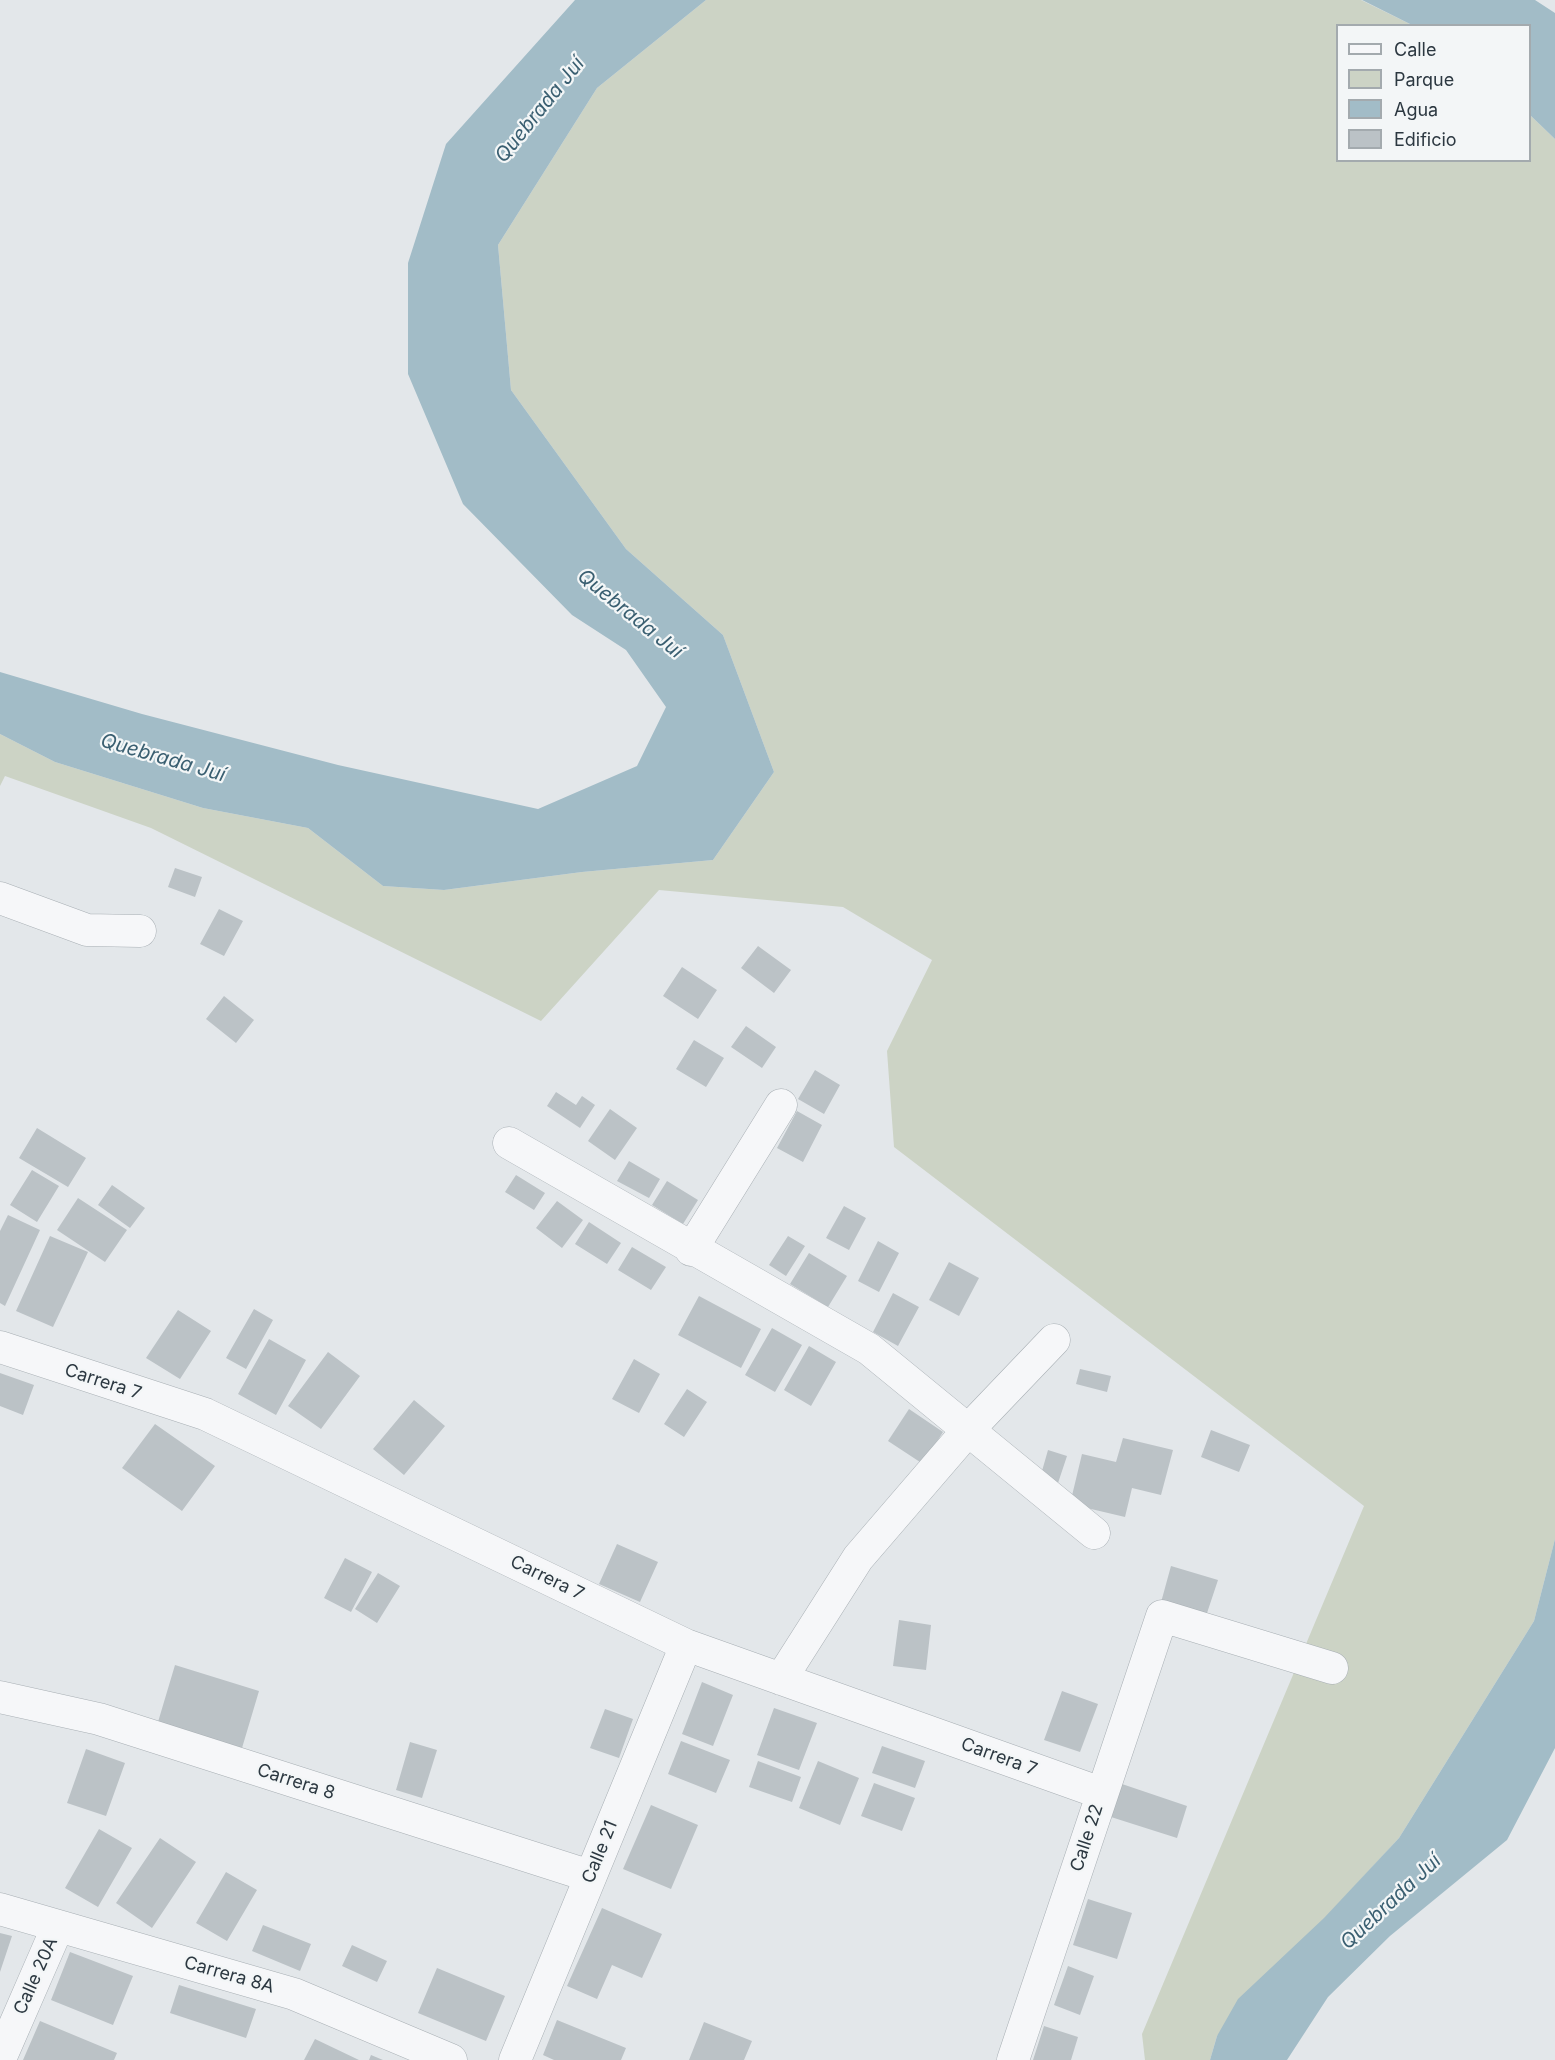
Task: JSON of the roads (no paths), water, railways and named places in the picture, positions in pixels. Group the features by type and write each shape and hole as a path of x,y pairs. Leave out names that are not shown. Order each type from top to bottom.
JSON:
{"street":[{"path":"0,898 87,930 141,931"},
{"path":"691,1250 781,1105"},
{"path":"509,1143 691,1250 869,1349 1094,1533"},
{"path":"781,1679 858,1558 969,1430 1054,1340"},
{"name":"Carrera 7","path":"0,1347 204,1414 686,1645 1101,1793"},
{"name":"Calle 22","path":"1013,2060 1162,1616 1332,1668"},
{"name":"Calle 21","path":"515,2060 686,1645"},
{"name":"Carrera 8","path":"0,1697 99,1719 590,1876"},
{"name":"Carrera 8A","path":"0,1909 294,1994 451,2060"},
{"name":"Calle 20A","path":"0,2059 58,1926"}],"water":[{"name":"Quebrada Juí","path":"575,0 706,0 597,88 498,245 511,390 626,549 723,635 774,772 713,860 582,872 444,890 383,886 308,828 203,808 55,762 0,734 0,672 142,714 338,765 538,809 637,766 666,707 626,650 572,615 463,504 408,374 408,263 446,144"},
{"path":"1362,0 1535,0 1555,13 1555,139 1531,116 1531,24 1410,24"},
{"name":"Quebrada Juí","path":"1555,1539 1555,1748 1507,1840 1390,1936 1328,1997 1287,2060 1210,2060 1217,2036 1238,1999 1324,1918 1399,1838 1534,1621"}]}
